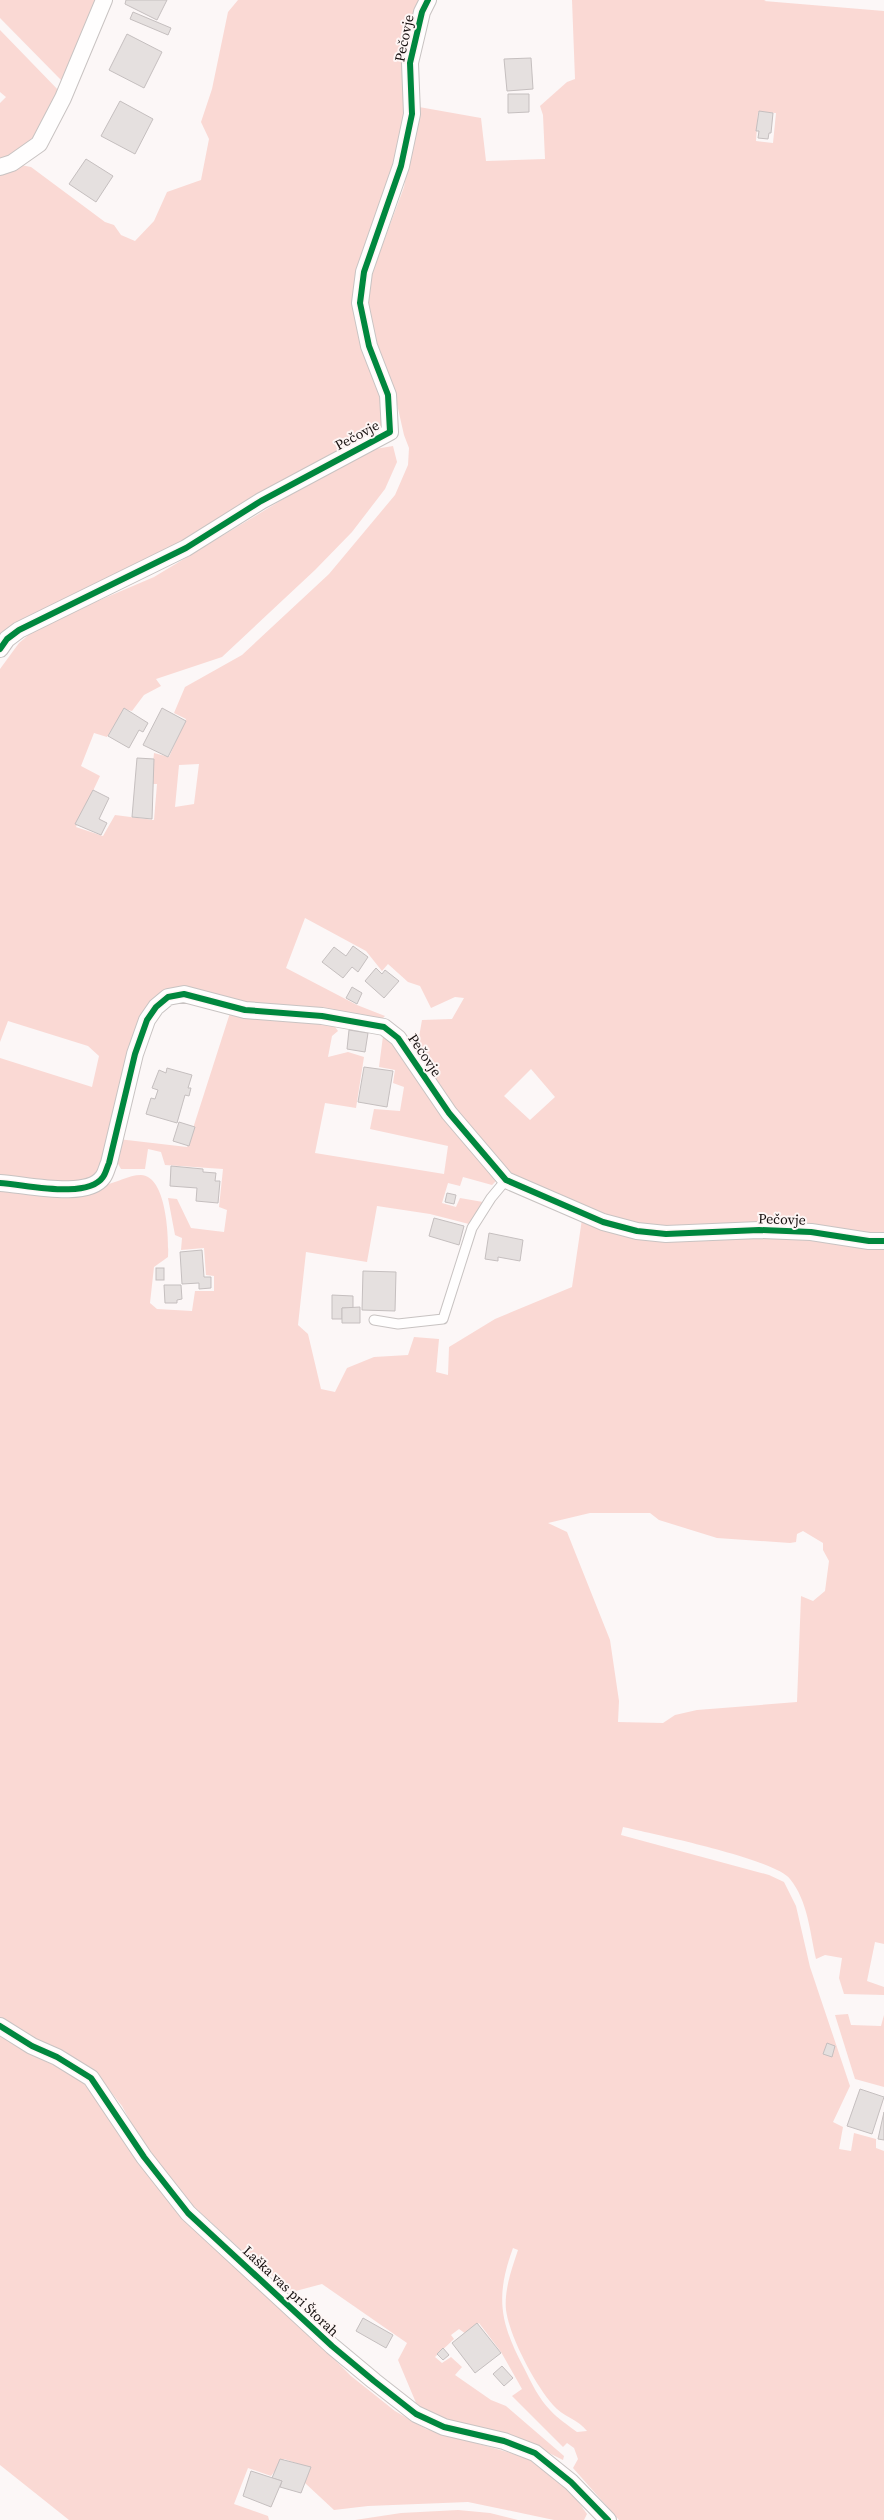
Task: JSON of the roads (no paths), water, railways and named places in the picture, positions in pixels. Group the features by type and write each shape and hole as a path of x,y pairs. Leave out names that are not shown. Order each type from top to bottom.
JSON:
{"street":[{"path":"0,167 12,163 40,144 63,98 104,0"},
{"name":"Pečovje","path":"0,649 7,640 20,630 186,548 261,501 390,432 388,395 369,346 360,303 364,272 400,166 412,114 410,63 422,12 428,0"},
{"name":"Pečovje","path":"0,1183 71,1190 87,1187 102,1178 109,1162 135,1054 147,1020 156,1007 168,997 184,994 245,1010 322,1016 384,1027 398,1038 448,1113 506,1180 603,1222 637,1231 666,1234 759,1230 811,1232 869,1241 884,1241"},
{"name":"Laška vas pri Štorah","path":"0,2026 32,2046 58,2057 91,2078 144,2157 188,2213 332,2346 374,2381 416,2414 444,2427 504,2441 536,2454 571,2482 608,2520"}],"lane":[{"path":"374,1320 398,1324 443,1319 472,1228 491,1198 506,1180"}]}
